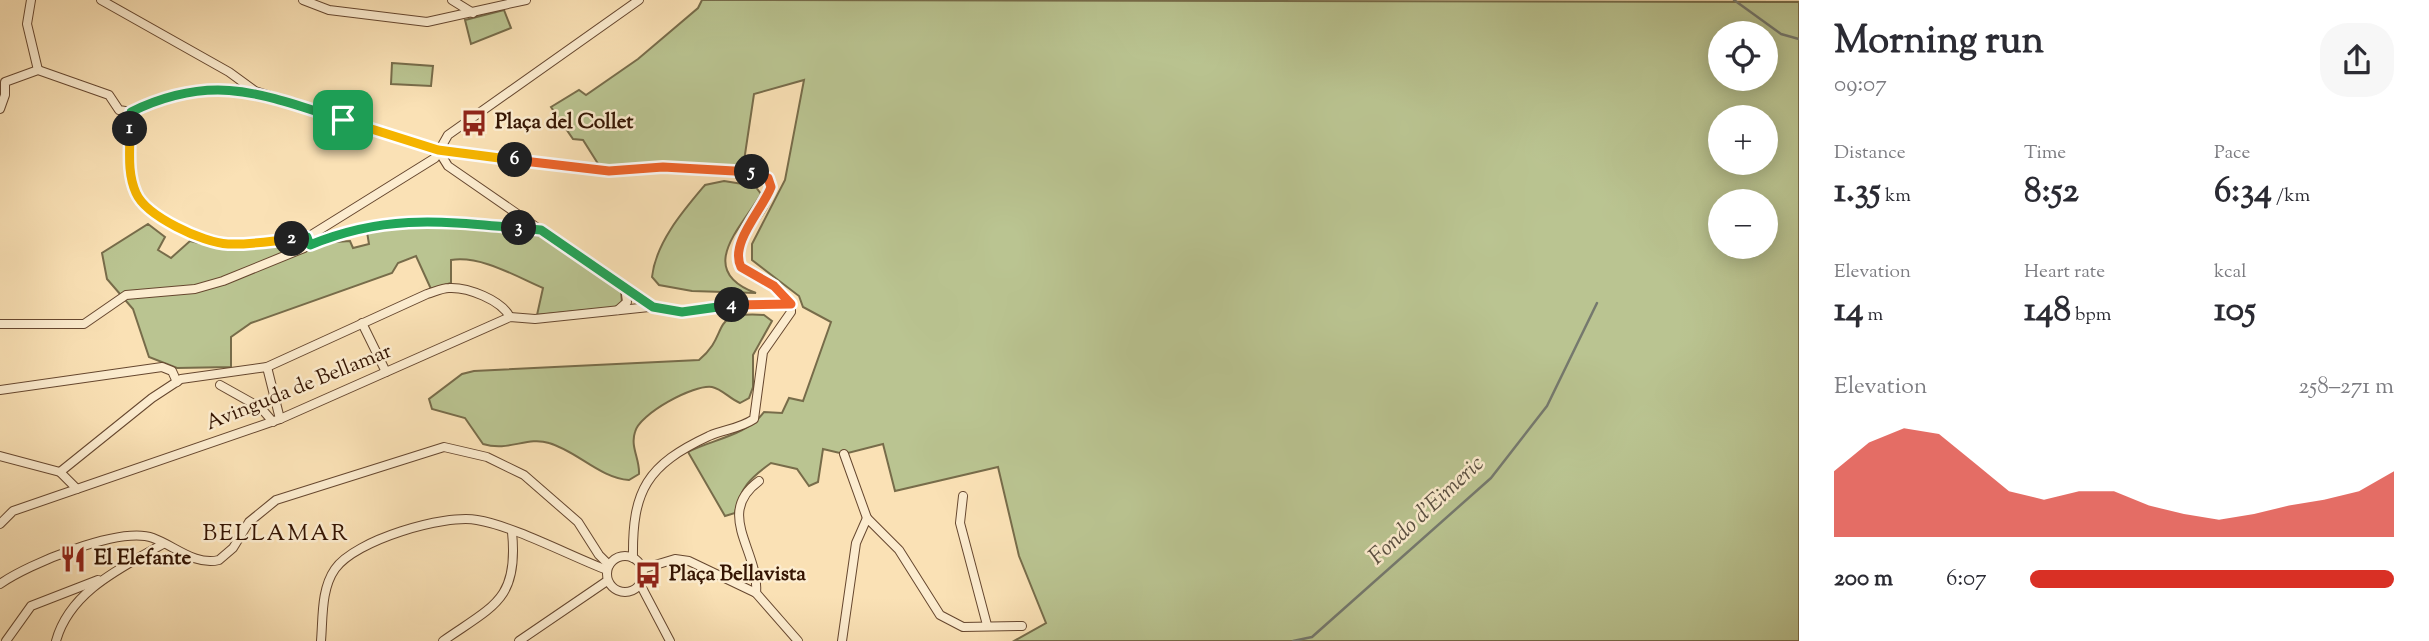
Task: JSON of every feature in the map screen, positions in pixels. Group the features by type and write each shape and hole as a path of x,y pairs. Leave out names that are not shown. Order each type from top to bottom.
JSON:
{"street":[{"path":"31,0 27,24 38,70"},
{"path":"101,0 229,72 258,92"},
{"path":"303,0 329,10 427,22 526,0"},
{"path":"452,0 474,13"},
{"path":"0,324 84,324 126,295 195,289 223,281 306,242 420,169 435,158 448,135 639,0"},
{"path":"0,109 5,95 5,82 38,70 108,95 119,110 131,112 149,103 201,89 258,92 438,150 609,171 663,167 741,171 763,175 771,187 743,240 738,261 741,267 774,286 791,304 789,318 763,352 754,419 738,429 713,435 680,452 655,470 639,496 634,514 632,558 642,569 640,584 670,641"},
{"path":"131,112 129,172 137,196 160,217 194,236 226,244 306,242 390,221 426,219 541,230"},
{"path":"438,150 448,166 653,307"},
{"path":"520,228 522,217"},
{"path":"617,311 628,302 625,287"},
{"path":"60,472 152,398 177,382 267,367 427,294 450,288 475,294 495,303 510,317"},
{"path":"495,303 500,320"},
{"name":"Avinguda de Bellamar","path":"0,524 13,511 276,420 510,317 543,319 653,307 682,312 732,305 791,304"},
{"path":"362,323 386,372"},
{"path":"0,390 162,367 172,371 177,382"},
{"path":"267,367 276,420"},
{"path":"220,385 261,408 276,420"},
{"path":"0,584 37,564 101,541 152,537 201,560 219,561 233,548 249,522 276,500 433,448 444,447 486,457 524,475 578,522 608,567"},
{"path":"844,454 867,518 899,551 940,615 963,627 1021,626"},
{"path":"0,456 60,472 77,489"},
{"path":"756,593 755,570 741,530 738,506 759,481"},
{"path":"963,496 960,523 987,625"},
{"path":"0,509 13,511"},
{"path":"842,641 856,543 867,518"},
{"path":"321,641 328,583 334,569 354,552 408,530 456,520 475,520 608,567"},
{"path":"443,641 503,596 513,574 512,532"},
{"path":"6,641 31,606 105,578 163,544"},
{"path":"632,558 615,558 608,567 607,581 611,587 623,593 640,584"},
{"path":"642,569 682,559 756,593 798,641"},
{"path":"56,641 64,617 105,578"},
{"path":"519,641 607,581"}],"green space":[{"path":"702,0 1799,2 1799,641 1014,641 1046,623 1019,556 998,467 895,491 883,444 844,454 823,449 818,482 809,486 797,469 771,463 747,484 735,513 725,516 688,452 739,432 764,412 782,413 789,398 803,401 831,322 803,307 799,296 752,260 752,244 785,180 804,80 754,94 743,168 712,164 602,170 583,140 573,139 551,107 579,90 586,95 638,59 698,8"},
{"path":"504,10 511,28 471,44 465,20"},
{"path":"392,63 433,66 431,86 391,84"},
{"path":"724,181 755,186 761,194 735,234 725,260 728,272 738,283 756,293 692,291 659,285 652,277 665,239 705,185"},
{"path":"148,224 165,237 158,250 171,258 190,241 225,249 350,241 353,248 369,244 367,232 389,224 429,224 540,236 621,291 622,303 617,307 537,315 543,288 498,268 462,259 451,260 451,283 431,289 416,256 398,263 392,273 251,323 231,337 231,367 177,368 149,357 133,309 107,279 102,253"},
{"path":"746,315 764,315 772,321 753,355 753,387 749,398 740,403 716,388 704,387 681,395 656,409 635,432 639,474 629,480 608,475 569,452 541,441 501,446 483,444 465,418 432,409 429,399 462,374 474,371 699,360 709,350 727,320"}],"waterway":[{"path":"1734,0 1781,34 1799,39"},
{"name":"Fondo d'Eimeric","path":"1293,641 1312,637 1491,478 1547,406 1597,303"}],"place":[{"name":"Plaça del Collet","path":"474,123"},
{"name":"El Elefante","path":"73,559"},
{"name":"Plaça Bellavista","path":"648,575"}],"district":[{"name":"BELLAMAR","path":"276,534"}],"route":[{"path":"201,89 258,92 343,120 438,150 609,171 663,167 718,169 763,175 768,178 771,187 767,200 743,240 738,261 741,267 774,286 791,304 732,305 682,312 653,307 541,230 426,219 390,221 310,245 311,240 307,237 226,244 194,236 160,217 137,196 129,172 131,112 149,103 201,89"}]}
